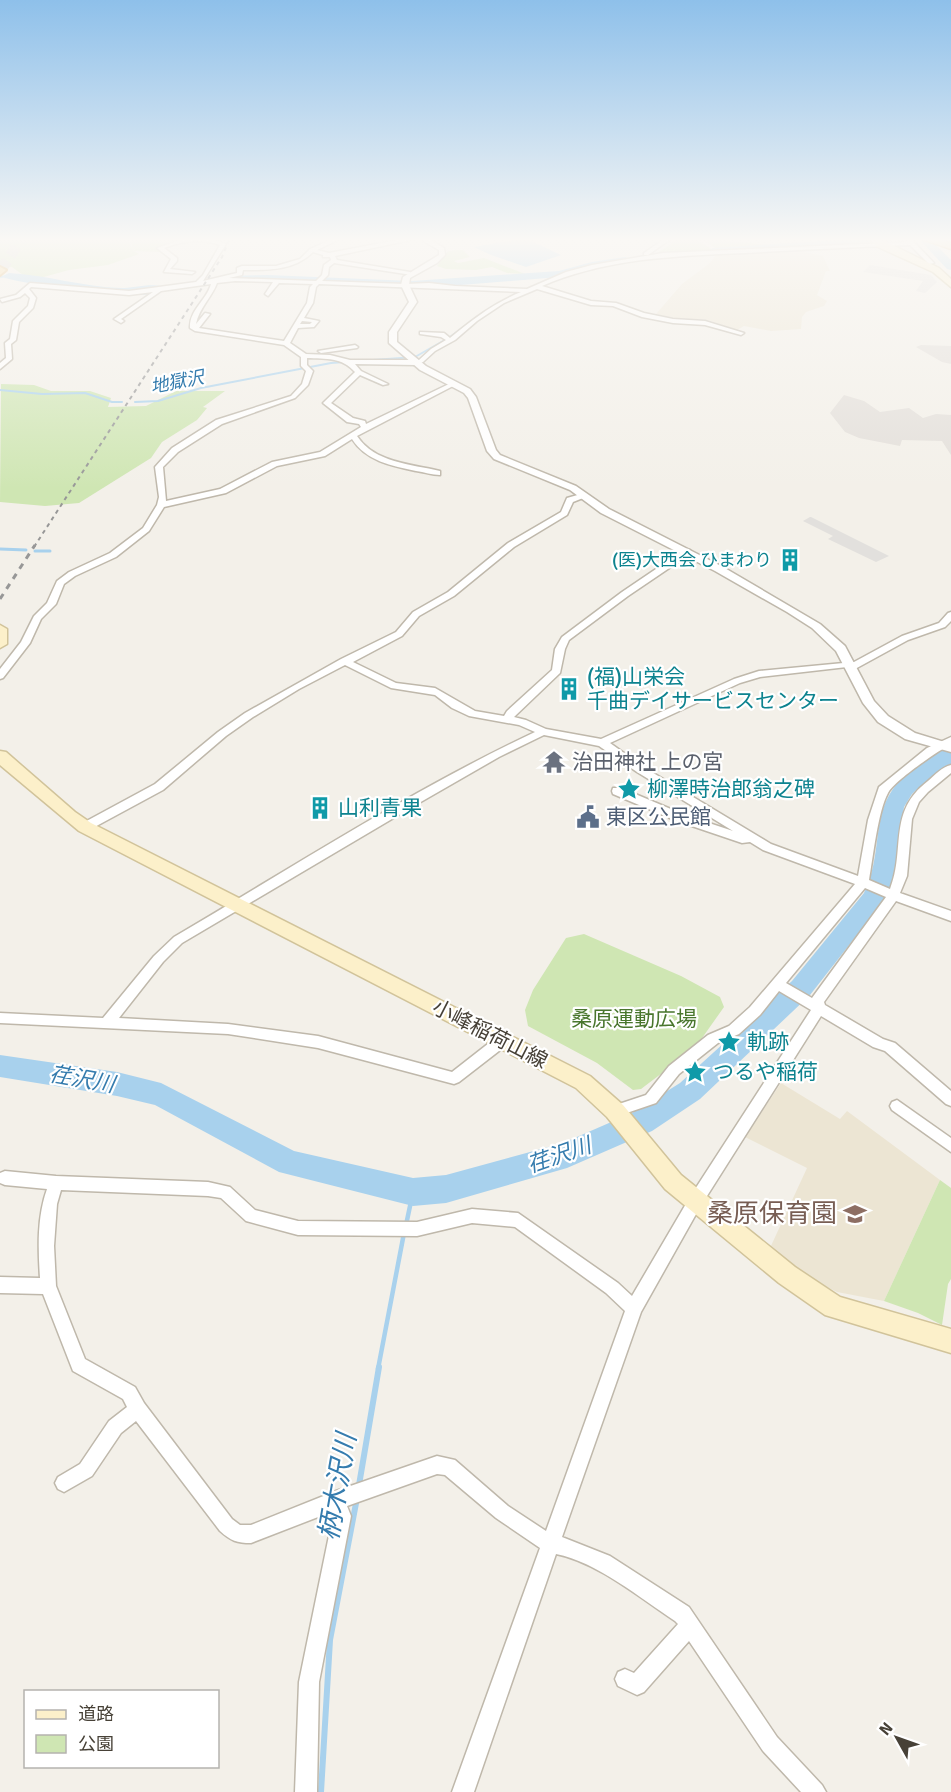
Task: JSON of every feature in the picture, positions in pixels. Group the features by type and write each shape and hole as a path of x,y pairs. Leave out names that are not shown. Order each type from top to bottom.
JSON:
{"main road":[{"path":"0,630 0,644"},
{"name":"小峰稲荷山線","path":"0,756 69,816 85,827 583,1082 616,1113 673,1182 695,1202 787,1275 834,1308 951,1341"}],"street":[{"path":"0,367 9,359 8,343 13,340 16,322"},
{"path":"193,322 192,327 195,329"},
{"path":"195,329 201,322"},
{"path":"286,343 299,322"},
{"path":"297,326 312,326 319,322 317,322"},
{"path":"400,322 393,332 393,343 412,360 472,397 492,451 497,457 564,484 605,511 758,590 816,627 832,639 851,665 869,703 883,719 910,736 947,745"},
{"path":"195,329 286,343 304,356 346,361 412,360 450,340 473,322"},
{"path":"683,322 705,323 741,333"},
{"path":"422,333 444,335 450,340"},
{"path":"294,348 326,351 355,346"},
{"path":"0,676 26,643 37,618 51,604 60,583 72,574 112,555 143,533 161,505 163,497 159,467 176,450 219,422 293,398 306,385 310,372 305,368 304,356"},
{"path":"346,361 359,372 385,384"},
{"path":"359,372 327,403 350,420 362,423 364,428"},
{"path":"161,505 223,491 275,464 322,454 364,428 453,384"},
{"path":"353,435 357,445 384,460 437,473"},
{"path":"85,827 144,797 249,715 344,661 399,634 416,614 451,594 511,545 564,513 570,500 584,496"},
{"path":"508,719 511,713 556,671 560,649 565,639 634,586 687,552"},
{"path":"602,743 737,681 759,674 851,665 905,638 942,625 951,615"},
{"path":"344,661 394,686 431,690 473,714 522,722 543,732 602,743 641,770 767,848"},
{"path":"107,1022 119,1011 165,951 178,940 415,800 495,755 543,732"},
{"path":"616,1113 651,1099 674,1070 713,1039 734,1030 756,1011 780,985 865,884 874,820 884,790 895,778 947,745"},
{"path":"463,1792 634,1308 695,1202 817,1001 892,895 902,876 906,819 914,801 924,789 951,768"},
{"path":"617,791 681,818 951,916"},
{"path":"780,985 878,1043 890,1047 951,1100"},
{"path":"0,1018 228,1029 318,1042 454,1078 503,1040"},
{"path":"897,1106 951,1146"},
{"path":"5,1178 56,1183 208,1189 225,1192 251,1216 262,1221 298,1228 417,1229 472,1216 518,1220 612,1288 634,1308"},
{"path":"56,1183 50,1204 46,1246 48,1286 79,1365 129,1393 138,1409 226,1526 237,1534 251,1534 372,1487 437,1465 449,1466 502,1512 550,1544 566,1547 603,1563 682,1614 770,1744 815,1792"},
{"path":"0,1285 48,1286"},
{"path":"63,1483 86,1470 115,1427 138,1409"},
{"path":"306,1792 309,1682 342,1516 340,1499"},
{"path":"625,1680 637,1685 690,1625"}],"shaded area":[{"path":"713,322 802,322 801,329 771,331 744,326 737,330"},
{"path":"921,345 951,346 951,364 942,362 916,347"},
{"path":"844,395 864,401 880,412 909,408 923,418 936,414 951,415 951,455 942,441 902,440 900,446 859,438 845,432 830,413"},
{"path":"810,517 889,556 876,562 828,539 833,536 803,521"},
{"name":"桑原保育園","path":"781,1083 840,1119 847,1111 940,1180 884,1301 837,1292 811,1279 770,1248 807,1168 745,1137"}],"green space":[{"path":"1,384 34,385 51,391 90,391 111,398 108,407 146,406 176,391 225,391 203,407 207,408 197,420 162,442 151,458 79,503 45,506 0,502"},
{"name":"桑原運動広場","path":"584,934 681,976 720,997 724,1007 695,1048 641,1089 633,1090 597,1063 528,1026 525,1010 533,990 566,938"},
{"path":"940,1180 951,1188 951,1279 948,1284 942,1325 918,1313 884,1301"}],"waterway":[{"name":"地獄沢","path":"135,402 158,401 201,388 331,363 415,357 471,322"},
{"name":"地獄沢","path":"0,390 42,394 85,393 112,402 122,402"},
{"path":"0,549 26,550"},
{"path":"35,551 50,551"},
{"name":"荏沢川","path":"0,1066 117,1084 161,1095 289,1163 413,1192 446,1189 567,1155 642,1122 690,1091 801,988 874,898 882,881 893,807 904,789 922,773 951,754"},
{"name":"柄木沢川","path":"406,1225 413,1192"},
{"name":"柄木沢川","path":"378,1369 404,1233"},
{"name":"柄木沢川","path":"359,1485 379,1367"},
{"name":"柄木沢川","path":"321,1792 330,1640 357,1498"}],"railway":[{"path":"34,547 180,322"},
{"path":"0,599 35,545"}],"place":[{"name":"(医)大西会 ひまわり","path":"790,560"},
{"name":"(福)山栄会 千曲デイサービスセンター","path":"569,689"},
{"name":"治田神社 上の宮","path":"554,762"},
{"name":"柳澤時治郎翁之碑","path":"629,789"},
{"name":"山利青果","path":"320,808"},
{"name":"東区公民館","path":"588,817"},
{"name":"軌跡","path":"729,1042"},
{"name":"つるや稲荷","path":"695,1072"},
{"name":"桑原保育園","path":"855,1214"}]}
